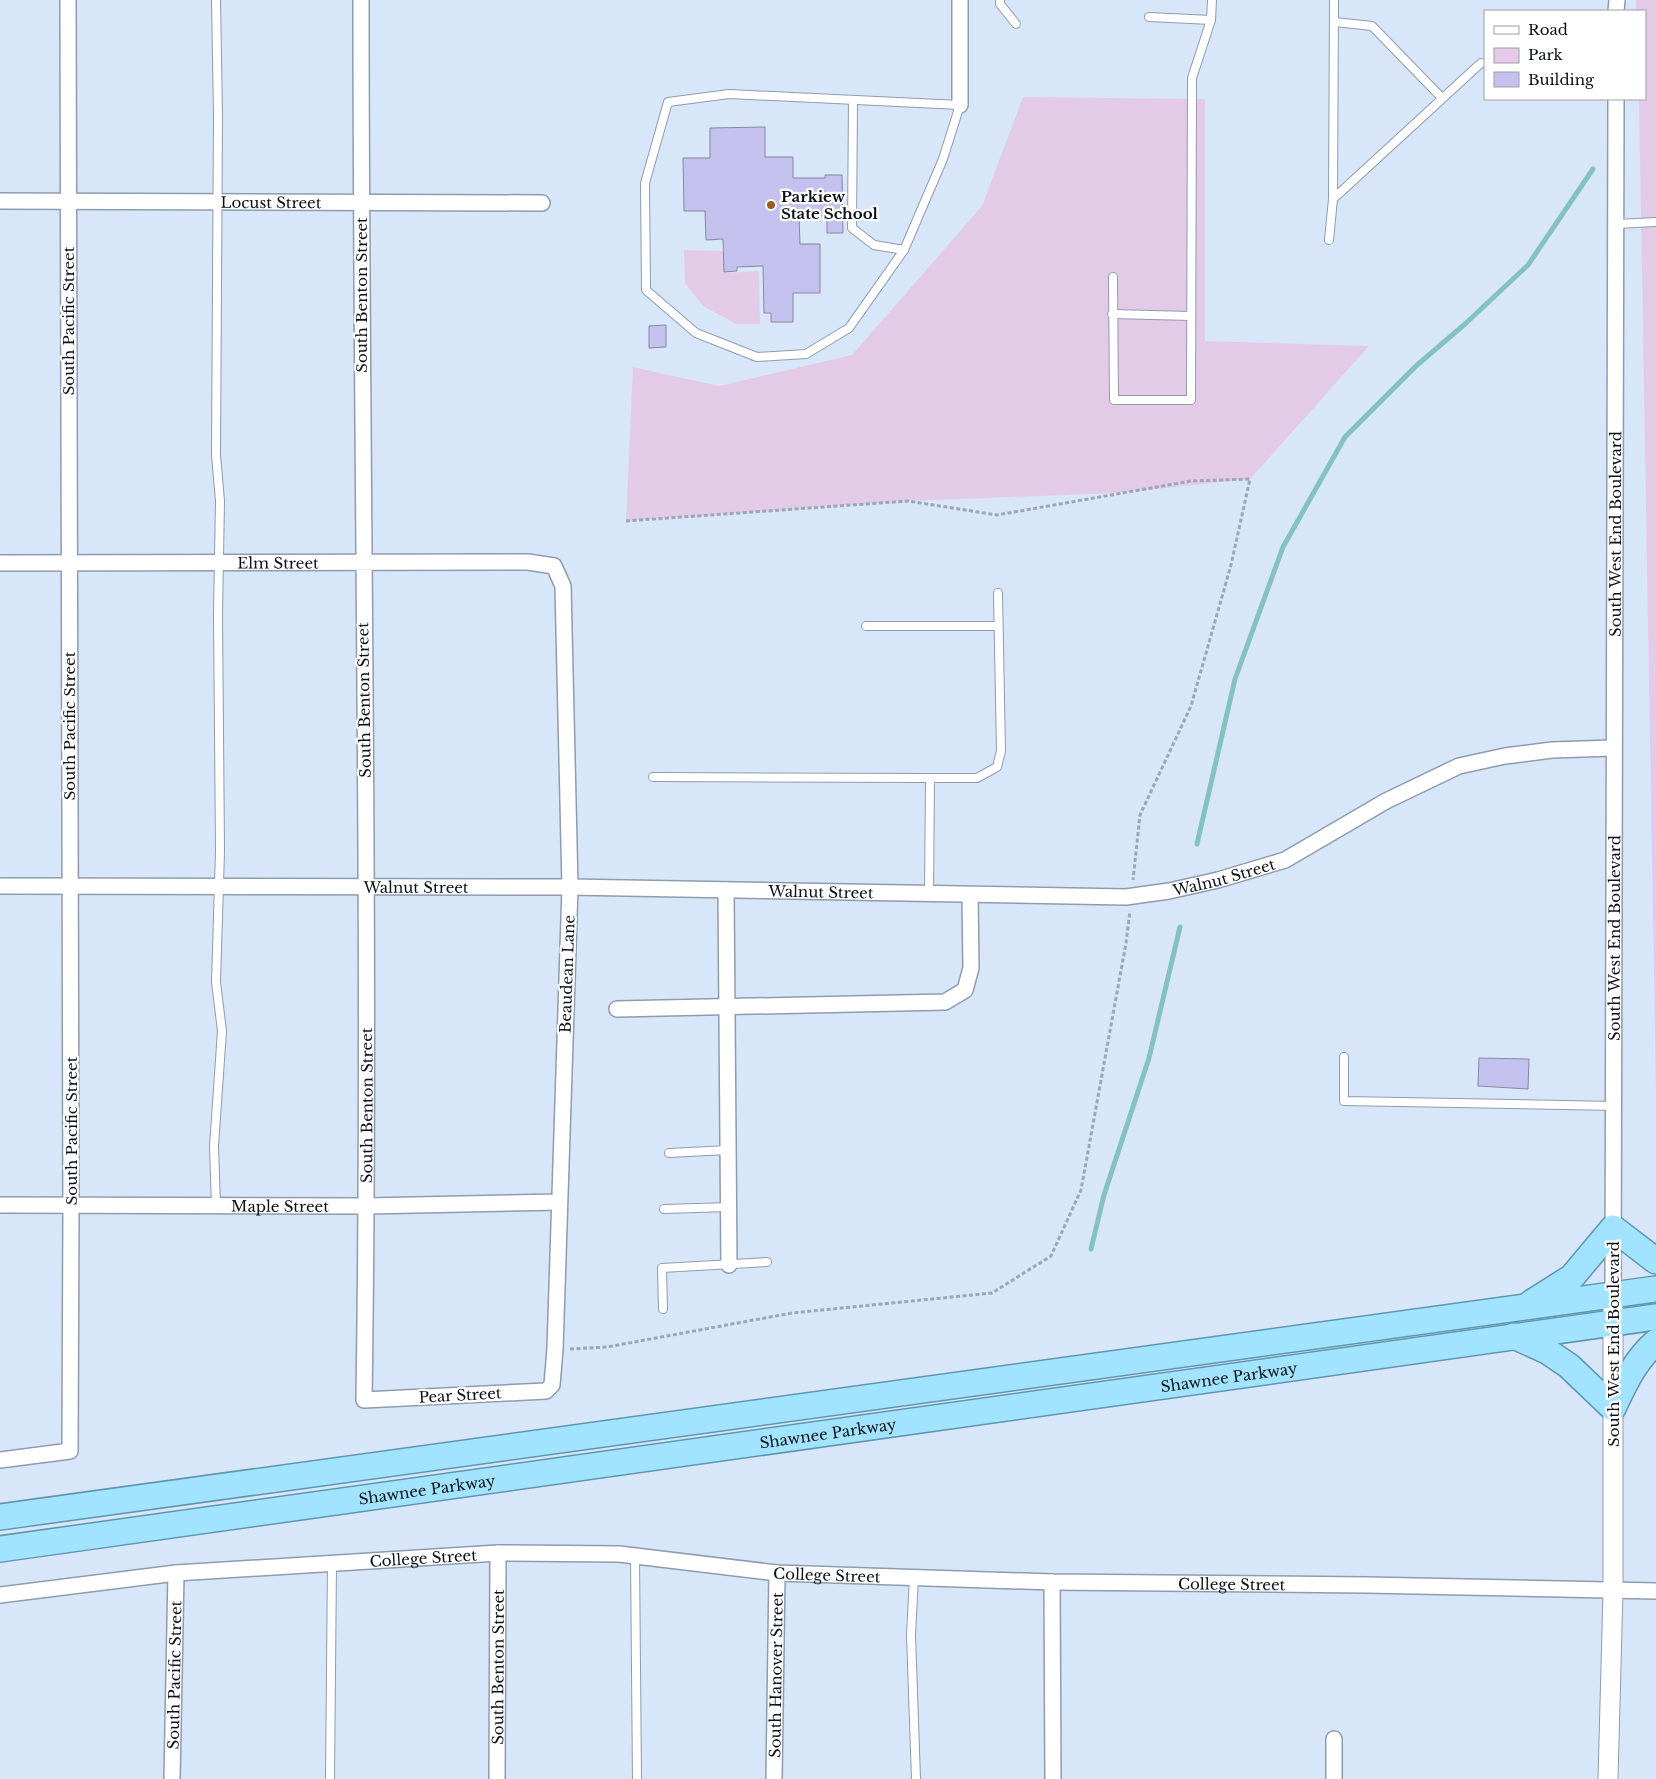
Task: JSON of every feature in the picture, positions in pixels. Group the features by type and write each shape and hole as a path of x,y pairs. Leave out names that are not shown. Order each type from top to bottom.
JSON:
{"highway":[{"path":"1524,1307 1572,1277 1613,1228 1656,1261"},
{"name":"Shawnee Parkway","path":"0,1517 1656,1290"},
{"name":"Shawnee Parkway","path":"0,1549 1656,1317"},
{"path":"1514,1336 1547,1351 1569,1366 1613,1408 1630,1371 1645,1351 1656,1342"}],"street":[{"name":"South Pacific Street","path":"0,1460 70,1451 68,0"},
{"name":"South Benton Street","path":"361,0 362,563 367,1206 364,1400"},
{"path":"960,0 960,106"},
{"name":"South West End Boulevard","path":"1608,1779 1613,1408 1613,748 1616,100"},
{"name":"Locust Street","path":"0,201 542,203"},
{"name":"Elm Street","path":"0,563 528,562 554,566"},
{"name":"Beaudean Lane","path":"552,1385 555,1349 570,887 563,586 554,566"},
{"name":"Walnut Street","path":"0,886 570,887 1132,896 1170,891 1218,880 1285,860 1386,800 1459,766 1533,752 1613,748"},
{"path":"726,890 729,1265"},
{"path":"617,1009 945,1002 964,990 971,968 970,894"},
{"name":"Maple Street","path":"0,1205 367,1206 559,1202"},
{"name":"Pear Street","path":"364,1400 546,1391 552,1385"},
{"name":"South Benton Street","path":"497,1779 498,1553"},
{"name":"College Street","path":"0,1595 176,1573 498,1553 635,1556 777,1572 1052,1582 1367,1585 1656,1592"},
{"name":"South Hanover Street","path":"774,1779 777,1572"},
{"name":"South Pacific Street","path":"172,1779 176,1573"},
{"path":"1052,1582 1053,1779"},
{"path":"1334,1739 1334,1779"}],"lane":[{"path":"216,0 216,454 220,501 218,563 220,852 216,982 222,1031 214,1146 216,1206"},
{"path":"1000,0 1000,4 1016,24"},
{"path":"1113,277 1114,400 1191,400 1192,78 1211,20 1212,0"},
{"path":"1329,240 1333,199 1334,0"},
{"path":"1148,17 1211,20"},
{"path":"1334,22 1372,26 1442,98"},
{"path":"1333,199 1482,63"},
{"path":"729,94 854,100 960,106 943,159 904,250 849,328 806,354 757,357 696,333 646,290 645,184 668,102 729,94"},
{"path":"854,100 852,228 874,245 904,250"},
{"path":"1616,224 1656,222"},
{"path":"1112,314 1191,316"},
{"path":"653,777 977,778 997,767 1001,751 998,593"},
{"path":"866,626 998,626"},
{"path":"929,894 930,778"},
{"path":"1344,1057 1344,1101 1614,1106"},
{"path":"669,1153 728,1150"},
{"path":"664,1209 729,1207"},
{"path":"663,1308 662,1268 767,1262"},
{"path":"635,1556 637,1779"},
{"path":"330,1779 332,1563"},
{"path":"914,1577 911,1635 916,1779"}],"path":[{"path":"555,1349 607,1347 792,1313 992,1293 1051,1256 1081,1190 1126,943 1140,815 1191,706 1231,565 1250,479 1191,482 997,515 908,501 626,521"}],"green space":[{"path":"1636,0 1656,0 1656,1092 1639,100 1646,100 1646,10 1636,10"},
{"path":"1023,97 1205,99 1205,341 1369,346 1250,479 1118,493 908,501 626,521 633,367 719,386 852,355 982,206"},
{"path":"684,250 723,251 724,273 759,271 760,324 736,324 703,306 685,283"}],"building":[{"name":"Parkiew State School","path":"765,127 765,157 793,157 793,178 825,178 825,175 842,175 843,233 827,233 827,216 799,216 800,244 820,244 820,293 793,293 793,322 771,322 771,313 764,313 763,266 737,267 737,271 724,272 723,239 706,240 705,211 684,211 683,158 710,158 710,128"},
{"path":"666,325 666,347 649,348 649,326"},
{"path":"1479,1058 1529,1059 1528,1089 1478,1086"}],"waterway":[{"path":"1197,844 1235,679 1283,547 1345,437 1416,366 1465,324 1528,265 1593,169"},
{"path":"1091,1249 1104,1195 1149,1058 1180,927"}],"place":[{"name":"Parkiew State School","path":"771,205"}]}
